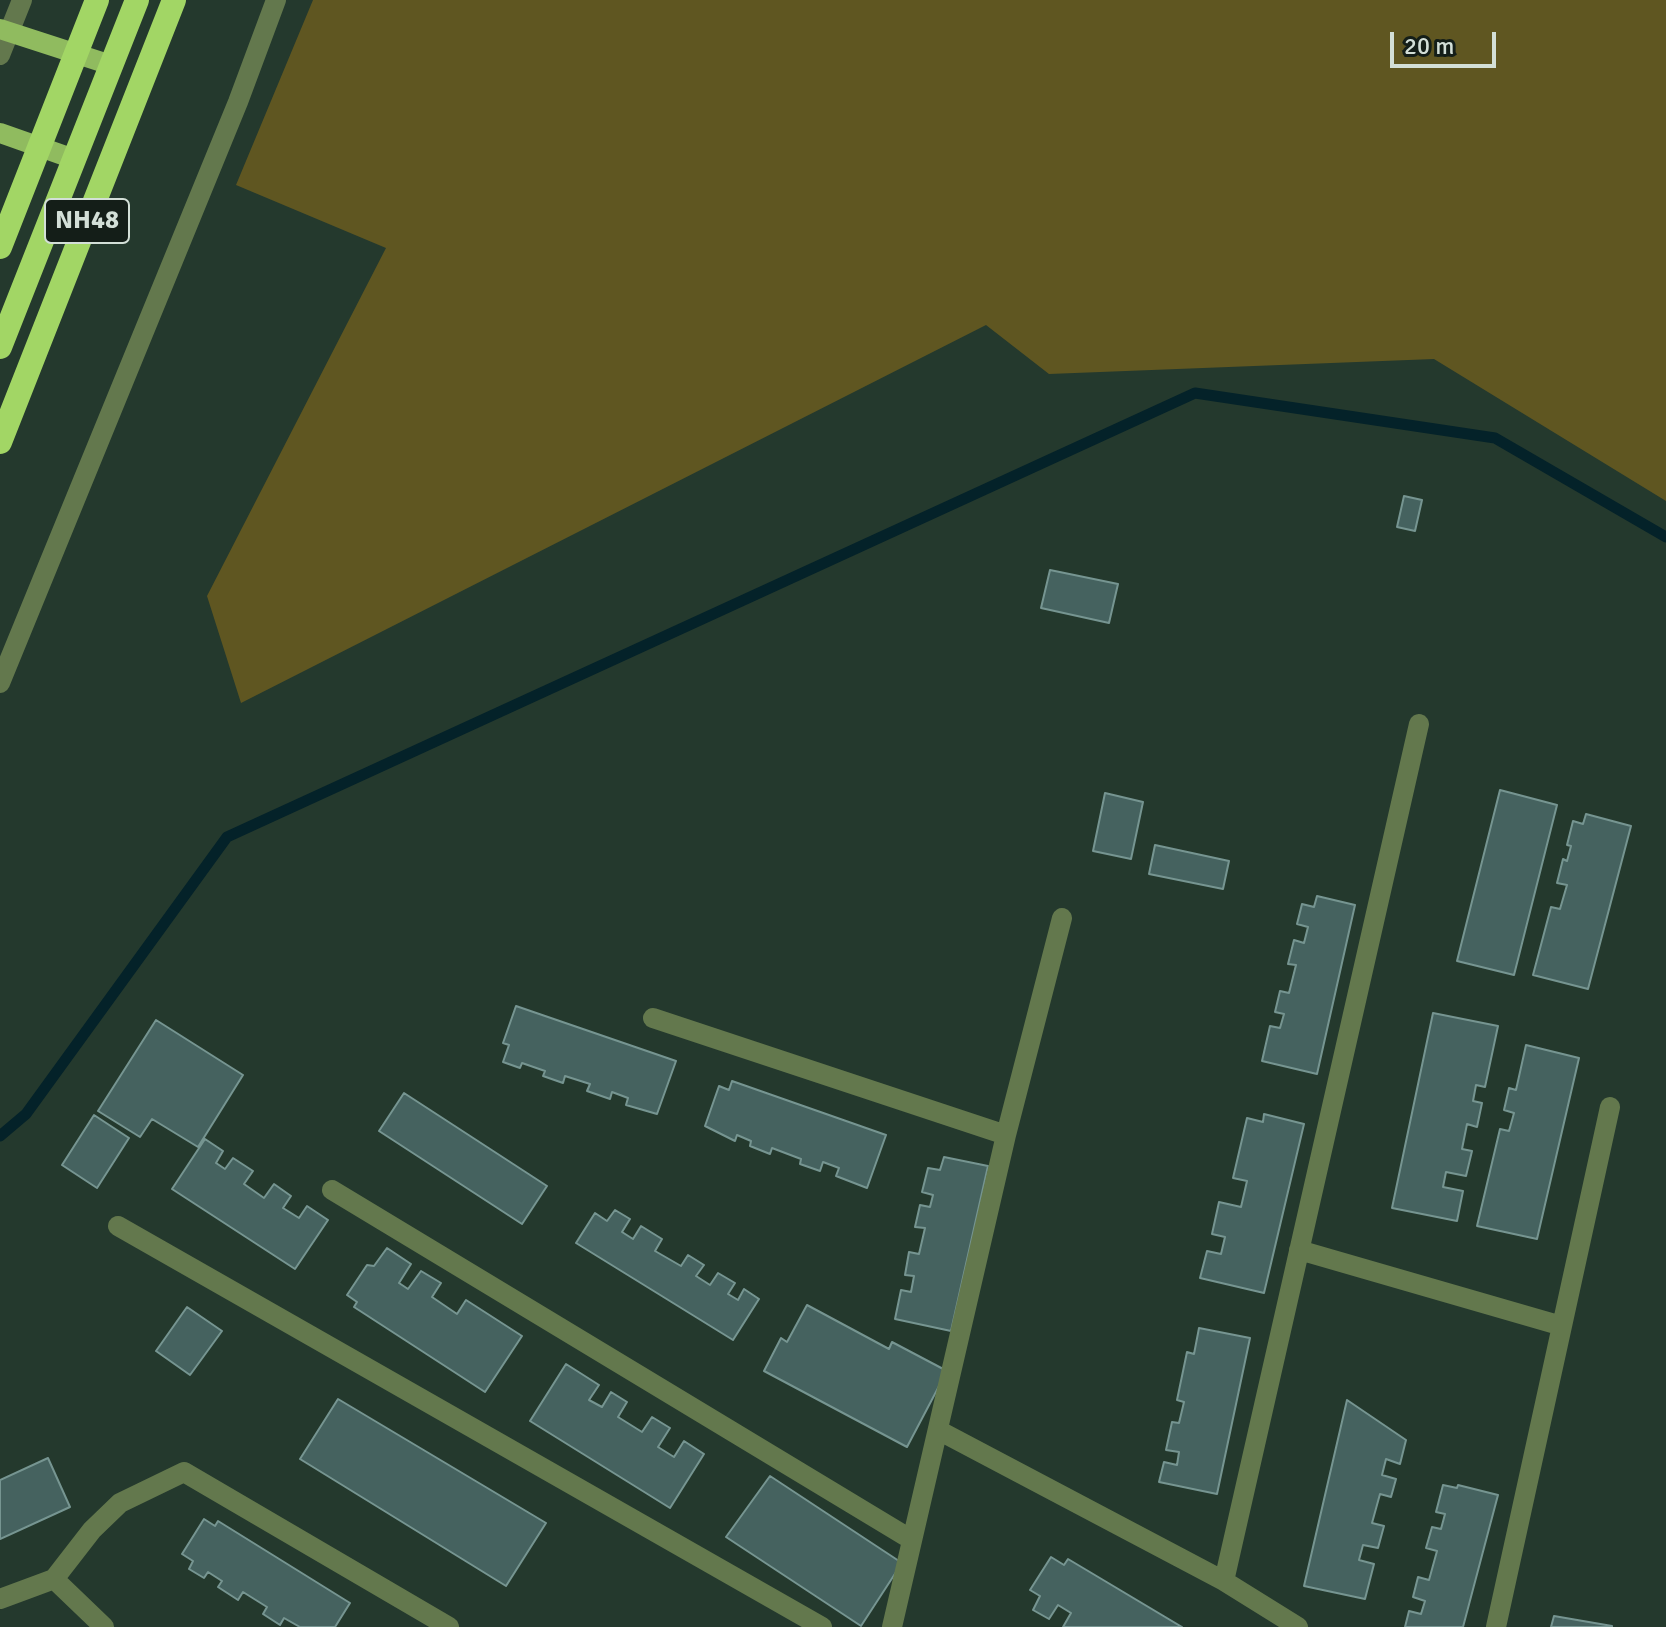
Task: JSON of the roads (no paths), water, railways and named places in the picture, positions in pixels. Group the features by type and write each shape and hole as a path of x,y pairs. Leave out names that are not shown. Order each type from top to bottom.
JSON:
{"highway":[{"name":"NH48","path":"0,247 97,0"},
{"path":"0,347 137,0"},
{"name":"NH48","path":"0,442 174,0"}],"main road":[{"path":"4,31 111,65"},
{"path":"0,133 74,159"}],"street":[{"path":"0,55 4,31 22,0"},
{"path":"0,683 232,117 276,0"},
{"path":"1224,1581 1419,724"},
{"path":"892,1627 1006,1135 1062,918"},
{"path":"653,1018 1006,1135"},
{"path":"1496,1627 1610,1107"},
{"path":"332,1190 912,1540"},
{"path":"118,1226 822,1627"},
{"path":"1299,1250 1562,1326"},
{"path":"938,1430 1224,1581 1298,1627"},
{"path":"0,1599 54,1579 92,1530 120,1503 184,1472 449,1627"},
{"path":"54,1579 104,1627"}],"waterway":[{"path":"0,1136 26,1114 227,837 1195,393 1495,438 1666,537"}]}
